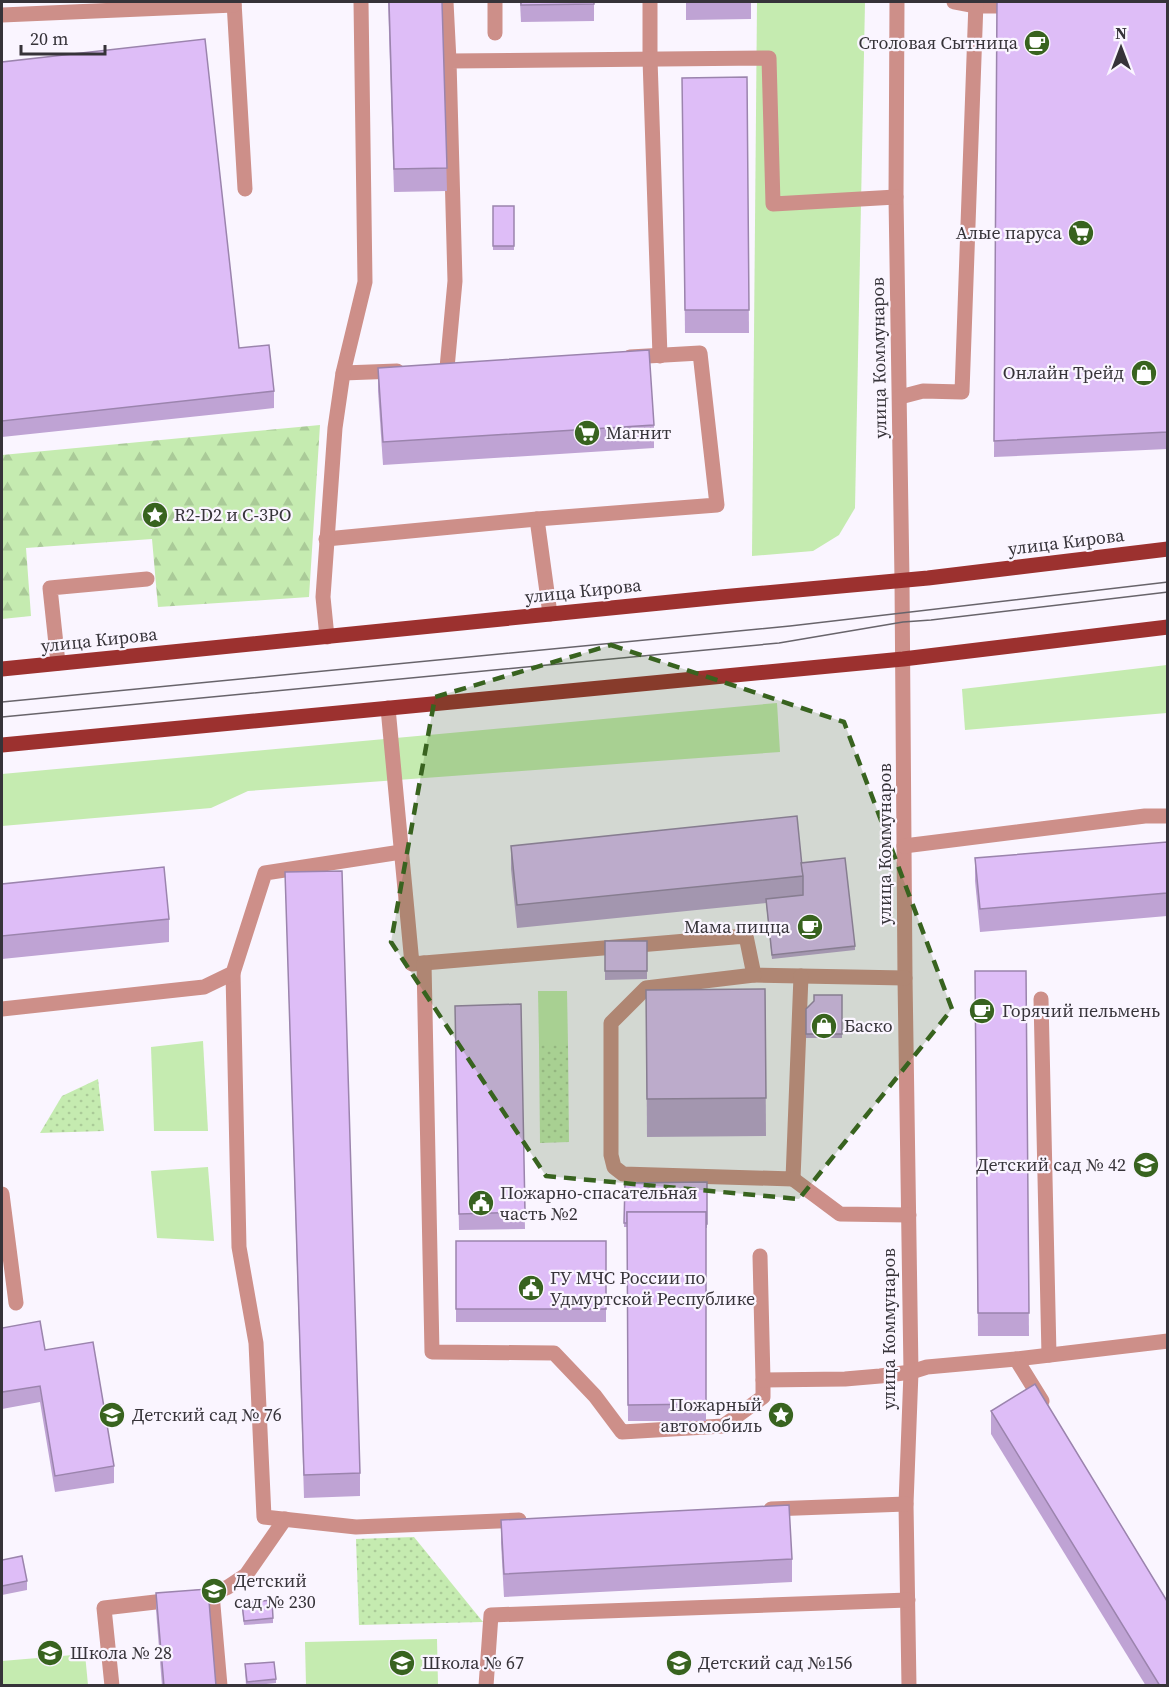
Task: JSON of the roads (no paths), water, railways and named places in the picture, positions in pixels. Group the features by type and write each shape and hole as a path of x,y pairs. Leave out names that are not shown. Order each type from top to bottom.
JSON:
{"main road":[{"name":"улица Кирова","path":"2,669 928,578 1167,549"},
{"path":"2,745 903,659 1167,627"}],"street":[{"path":"327,637 323,597 335,428 343,374 365,282 361,2"},
{"path":"446,2 456,281 441,368 466,367"},
{"path":"495,2 495,33"},
{"path":"650,2 660,356"},
{"name":"улица Коммунаров","path":"897,2 896,197 911,1372 906,1504 909,1686"},
{"path":"954,2 1035,6"},
{"path":"2,15 234,3 245,189"},
{"path":"900,397 923,391 962,392 976,4"},
{"path":"449,61 769,58 773,204 896,197"},
{"path":"326,538 717,505 700,353 613,358"},
{"path":"343,374 412,370"},
{"path":"537,519 550,614"},
{"path":"58,663 50,588 147,579"},
{"path":"388,708 412,964 746,936 754,975"},
{"path":"904,846 1145,816 1167,816"},
{"path":"401,852 265,873 233,973 239,1247 256,1343 264,1517 356,1527 532,1519"},
{"path":"424,963 432,1352 554,1353 595,1396 622,1432 723,1426 763,1397 760,1256"},
{"path":"2,1009 204,987 233,973"},
{"path":"905,978 754,975 646,988 611,1023 611,1155 614,1167 623,1174 793,1179 840,1214 909,1215"},
{"path":"793,1179 801,976"},
{"path":"1041,999 1048,1355"},
{"path":"2,1194 16,1303"},
{"path":"763,1380 880,1377 927,1367 1167,1341"},
{"path":"1016,1359 1046,1409"},
{"path":"756,1510 906,1504"},
{"path":"112,1686 104,1608 212,1594 228,1587 246,1575 285,1519"},
{"path":"212,1594 220,1686"},
{"path":"486,1686 491,1615 908,1600"}],"tram line":[{"path":"2,702 790,626 1168,582"},
{"path":"2,717 779,643 903,622 1168,592"}],"place":[{"name":"Столовая Сытница","path":"1037,43"},
{"name":"Алые паруса","path":"1081,233"},
{"name":"Онлайн Трейд","path":"1144,373"},
{"name":"Магнит","path":"587,433"},
{"name":"R2-D2 и C-3PO","path":"155,515"},
{"name":"Мама пицца","path":"810,927"},
{"name":"Горячий пельмень","path":"982,1011"},
{"name":"Баско","path":"824,1026"},
{"name":"Детский сад № 42","path":"1146,1165"},
{"name":"Пожарно-спасательная часть №2","path":"481,1203"},
{"name":"ГУ МЧС России по Удмуртской Республике","path":"531,1288"},
{"name":"Детский сад № 76","path":"112,1415"},
{"name":"Пожарный автомобиль","path":"781,1415"},
{"name":"Детский сад № 230","path":"214,1591"},
{"name":"Школа № 28","path":"50,1653"},
{"name":"Школа № 67","path":"402,1663"},
{"name":"Детский сад №156","path":"679,1663"}]}
